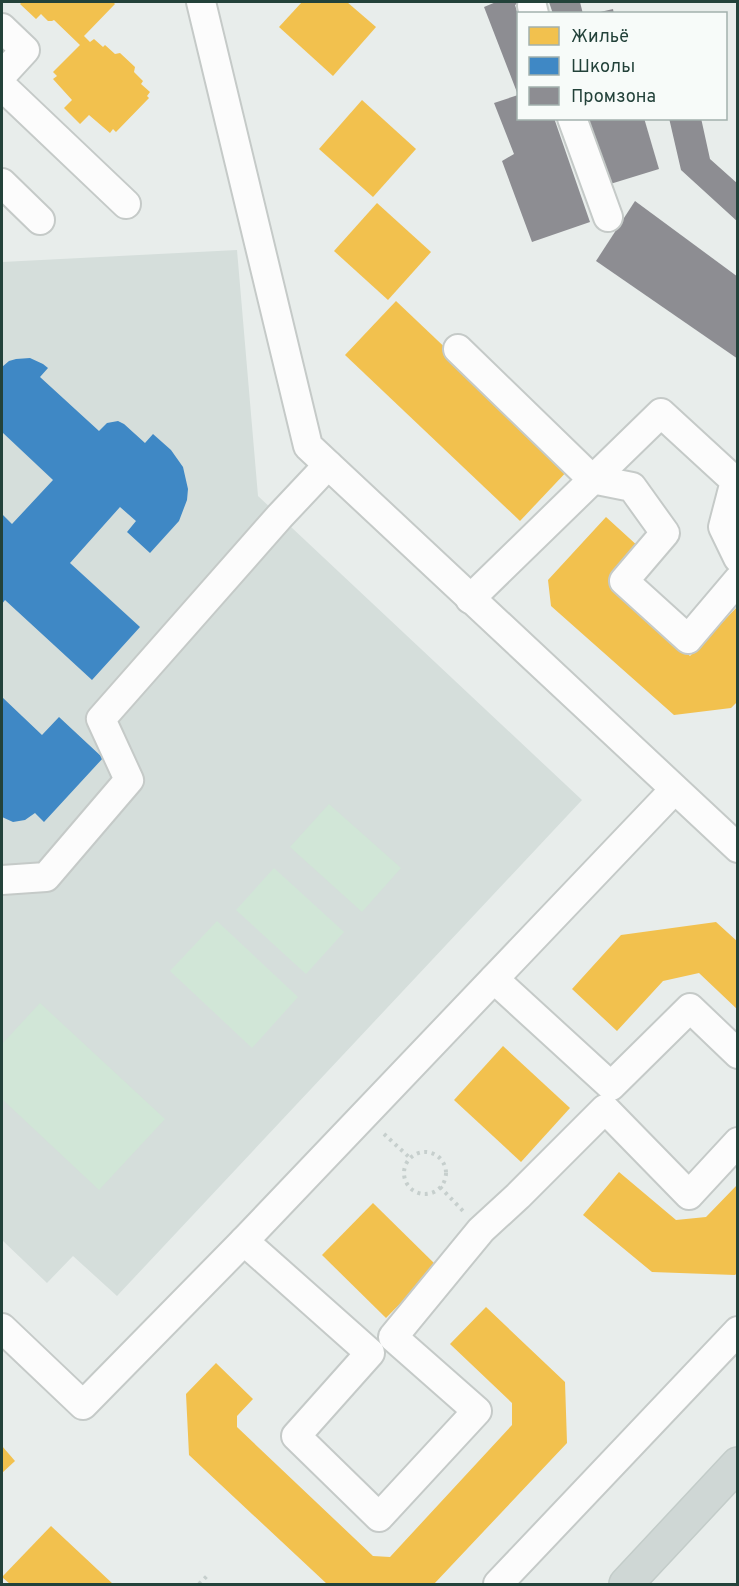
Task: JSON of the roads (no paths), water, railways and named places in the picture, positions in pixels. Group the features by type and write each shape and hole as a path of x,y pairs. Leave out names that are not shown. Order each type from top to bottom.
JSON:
{"main road":[{"path":"626,1584 735,1473"}],"street":[{"path":"201,2 308,446 738,848"},
{"path":"2,28 25,50 2,75"},
{"path":"2,86 126,204"},
{"path":"573,120 608,217"},
{"path":"2,183 40,220"},
{"path":"458,349 592,479 632,487 665,533 624,581 688,639 738,580"},
{"path":"470,599 661,413 735,481 723,527 738,558"},
{"path":"2,880 46,877 129,780 101,719 280,516 328,465"},
{"path":"2,1328 83,1405 674,790"},
{"path":"494,979 608,1097 689,1196 738,1142"},
{"path":"393,1337 477,1411 379,1517 296,1436 370,1353 393,1337 481,1230 518,1196 690,1008 738,1054"},
{"path":"244,1240 370,1353"},
{"path":"498,1584 738,1332"}]}
